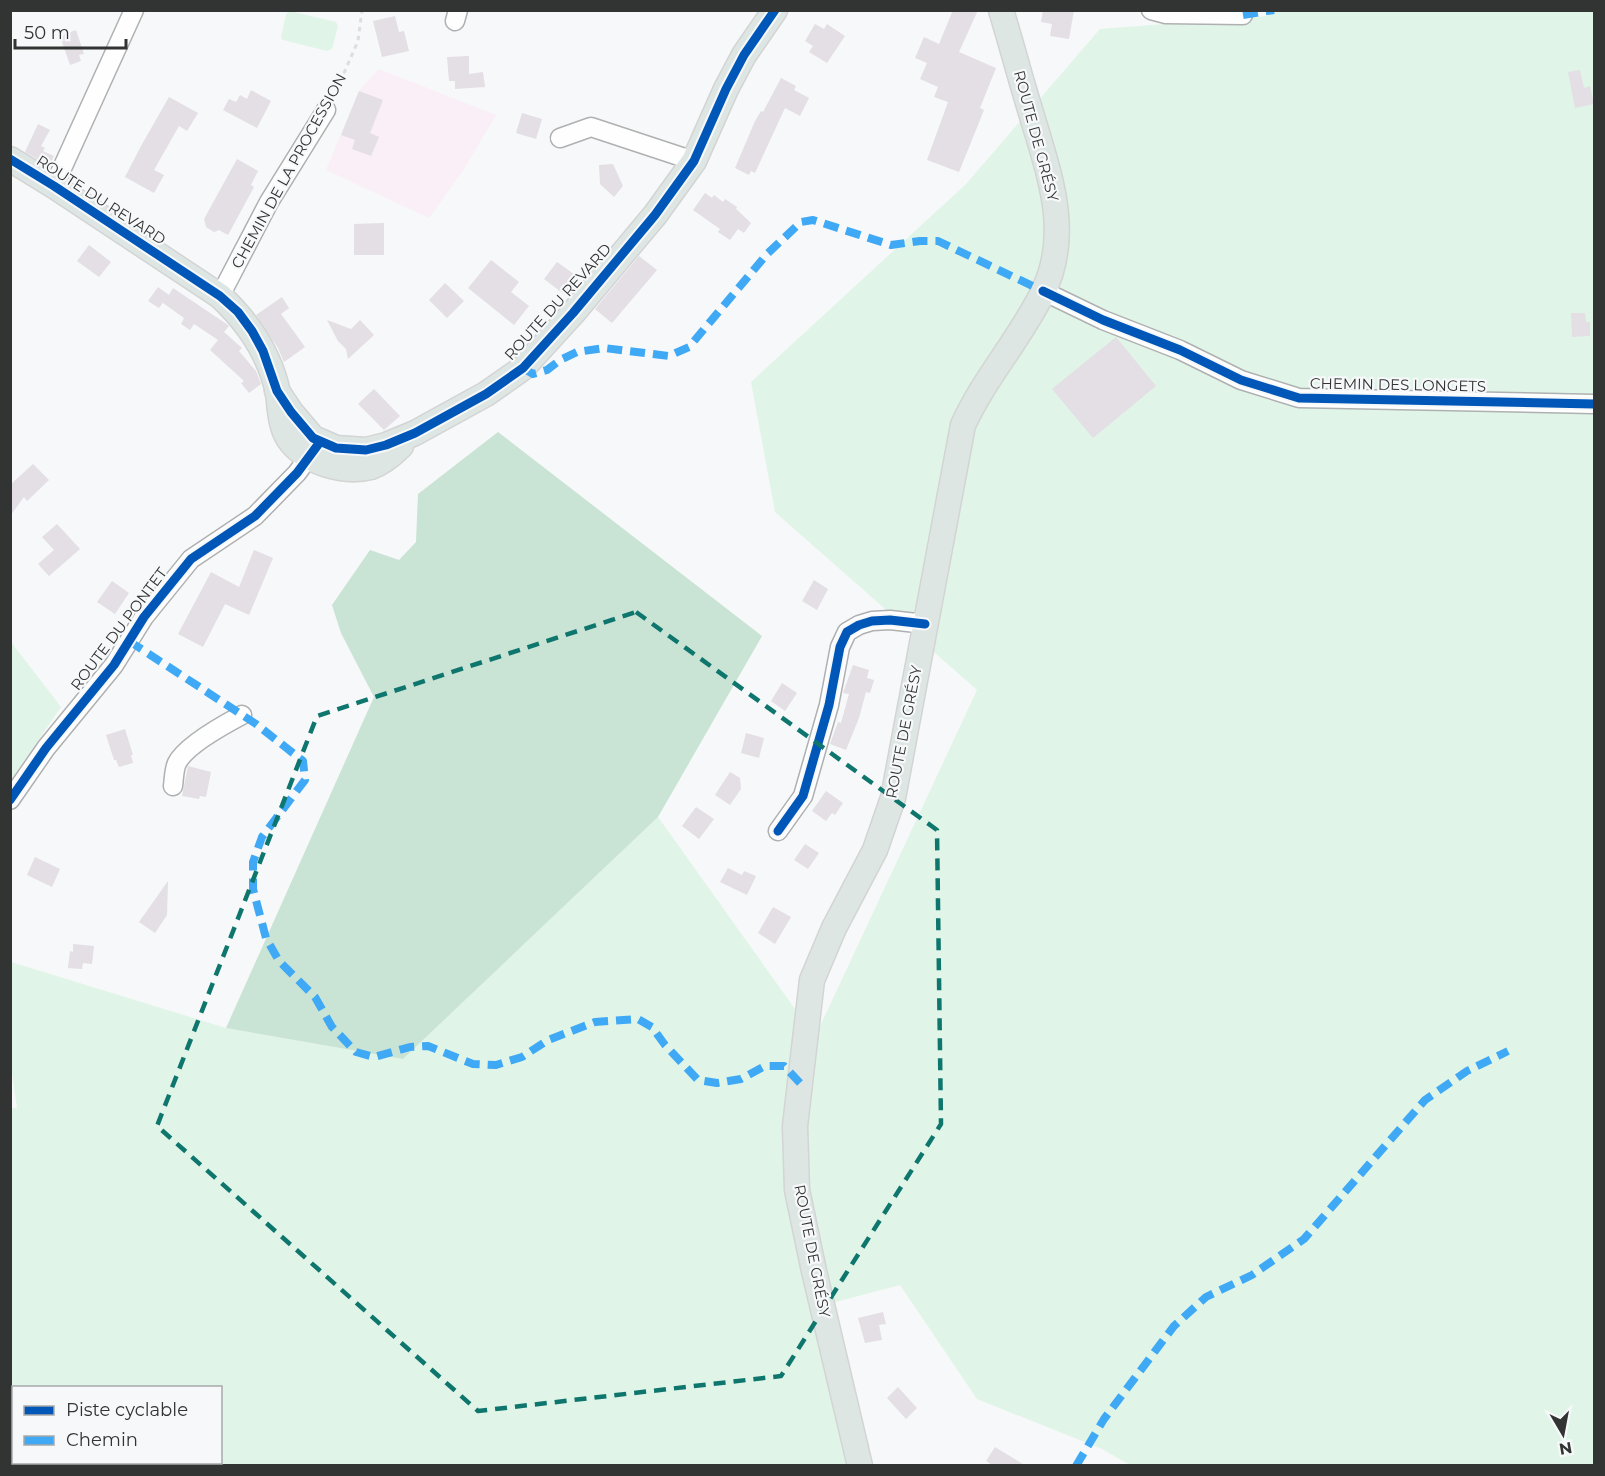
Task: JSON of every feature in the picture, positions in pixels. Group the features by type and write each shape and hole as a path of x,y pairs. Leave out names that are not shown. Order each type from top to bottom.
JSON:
{"main road":[{"name":"ROUTE DU REVARD","path":"10,159 220,296 238,312 263,351 277,391 287,436 314,450 334,467 371,466 384,460 415,433 486,394 523,368 573,313 655,215 694,161 744,55 775,10"},
{"name":"ROUTE DE GRÉSY","path":"860,1466 813,1271 797,1190 795,1126 812,980 834,928 875,850 893,798 963,425 974,400 1028,321 1053,269 1058,240 1054,194 1001,10"}],"street":[{"path":"54,186 135,10"},
{"path":"1151,10 1166,14 1243,15"},
{"name":"CHEMIN DE LA PROCESSION","path":"220,296 270,202 326,110"},
{"path":"560,138 591,128 694,161"},
{"name":"CHEMIN DES LONGETS","path":"1044,291 1103,321 1180,350 1241,380 1299,398 1594,404"},
{"name":"ROUTE DU PONTET","path":"10,800 46,748 114,665 144,616 191,559 255,516 314,450"},
{"path":"778,831 803,796 829,705 840,647 847,632 872,621 890,620 925,624"},
{"path":"173,786 177,763 190,749 217,727 242,716"}],"highlighted area":[{"path":"636,612 937,830 941,1124 781,1376 478,1411 157,1126 317,716"}],"shaded area":[{"path":"379,69 496,115 464,169 429,218 326,170 359,91"}],"green space":[{"path":"1267,10 1594,11 1594,1465 1130,1465 1102,1449 977,1399 900,1285 813,1308 849,1465 11,1465 10,1108 17,1108 10,1060 11,962 226,1028 403,1059 658,817 815,1037 977,690 775,512 751,382 966,184 1100,29 1268,16"},
{"path":"290,11 336,22 338,26 332,49 327,51 283,40 281,37 286,14"},
{"path":"498,432 762,636 658,817 403,1059 226,1028 374,697 341,633 332,605 370,550 399,560 416,542 418,494"},
{"path":"11,642 61,707 11,780"}],"building":[{"path":"953,10 978,10 959,52 996,68 980,108 984,110 959,172 927,160 948,102 934,97 938,87 920,79 927,63 915,58 924,37 939,44"},
{"path":"1043,10 1074,10 1069,39 1050,36 1052,24 1041,22"},
{"path":"395,16 399,32 404,31 409,51 382,57 373,21"},
{"path":"815,24 824,29 827,24 845,36 827,63 809,52 813,46 805,41"},
{"path":"76,30 84,54 79,55 81,61 70,65 60,36"},
{"path":"469,56 469,74 483,72 485,87 455,89 455,81 449,81 447,57"},
{"path":"1580,70 1584,88 1590,86 1594,104 1575,108 1568,72"},
{"path":"781,78 796,86 794,90 809,98 800,116 785,108 755,173 751,171 749,175 735,168 755,121 761,111 763,112"},
{"path":"251,90 271,101 257,128 223,110 229,99 236,102 240,95 247,99"},
{"path":"359,91 383,100 370,133 379,137 371,156 352,149 355,140 341,135"},
{"path":"169,97 198,113 187,131 179,126 154,170 164,175 154,193 125,177"},
{"path":"522,113 542,119 536,139 516,133"},
{"path":"38,124 50,130 41,146 45,148 43,151 54,156 49,166 25,152"},
{"path":"237,159 258,171 251,185 254,187 228,235 219,230 214,232 206,227 204,219"},
{"path":"613,164 623,186 614,197 600,184 599,165"},
{"path":"705,193 712,198 714,195 723,202 725,199 737,207 736,209 751,223 744,233 738,229 730,240 718,232 720,229 693,210"},
{"path":"384,223 384,255 354,255 354,224"},
{"path":"89,245 111,262 99,277 77,261"},
{"path":"639,256 657,270 612,323 595,309"},
{"path":"491,260 519,282 511,292 529,306 514,325 468,288"},
{"path":"557,262 578,277 565,295 544,279"},
{"path":"445,283 464,301 447,318 429,300"},
{"path":"158,287 169,295 173,288 228,325 224,332 242,348 239,351 256,371 261,384 249,393 241,383 244,381 210,350 218,340 194,324 190,330 181,324 184,318 163,303 165,300 159,308 148,301"},
{"path":"282,297 289,308 281,314 305,347 284,362 278,348 256,315"},
{"path":"1571,313 1585,313 1586,322 1590,322 1590,336 1572,337"},
{"path":"327,320 351,329 360,320 374,335 348,359 346,349 338,341"},
{"path":"1116,337 1156,386 1093,438 1052,389"},
{"path":"374,389 400,416 384,430 358,404"},
{"path":"33,464 49,480 27,501 24,497 10,516 10,485"},
{"path":"57,524 80,549 49,576 38,564 54,550 42,537"},
{"path":"254,550 273,558 249,615 225,604 203,647 178,634 211,572 239,587"},
{"path":"814,580 828,589 817,610 802,601"},
{"path":"112,581 129,593 115,614 97,602"},
{"path":"853,665 869,670 867,678 874,680 870,693 866,692 859,718 846,750 830,744 838,722 841,723 849,694 843,693"},
{"path":"782,683 797,693 785,711 771,701"},
{"path":"125,729 133,755 131,755 133,763 119,767 114,760 106,735"},
{"path":"746,733 764,738 759,758 741,753"},
{"path":"188,766 211,772 206,797 200,796 199,799 182,796"},
{"path":"730,772 740,778 741,789 730,805 715,795"},
{"path":"826,791 843,803 835,815 832,813 826,821 812,811"},
{"path":"696,807 714,819 699,839 682,826"},
{"path":"805,844 819,853 808,869 794,860"},
{"path":"35,857 60,869 52,887 27,875"},
{"path":"728,868 742,875 744,871 756,876 747,895 720,882"},
{"path":"168,881 167,915 155,933 139,922"},
{"path":"773,907 791,917 775,944 758,933"},
{"path":"73,944 94,946 92,964 83,963 82,969 68,968"},
{"path":"883,1312 886,1324 879,1325 882,1340 865,1343 858,1318"},
{"path":"898,1387 917,1408 906,1419 887,1398"},
{"path":"995,1447 1026,1466 994,1466 986,1461"}],"marked path":[{"path":"1243,15 1274,10"},
{"path":"523,368 533,374 547,370 560,360 577,352 604,348 669,356 689,347 767,254 801,222 813,220 891,245 938,241 1043,291"},
{"path":"129,641 256,724 303,761 305,780 262,837 253,862 253,889 266,938 279,961 315,997 332,1027 356,1052 374,1057 410,1047 428,1046 473,1064 496,1065 522,1057 548,1040 595,1022 638,1019 652,1027 665,1045 698,1080 717,1083 741,1079 765,1066 784,1066 800,1083"},
{"path":"1076,1466 1104,1419 1174,1326 1206,1297 1252,1275 1304,1239 1425,1100 1467,1071 1508,1051"}],"cycle path":[{"path":"10,159 220,296 238,312 252,331 263,351 277,391 313,438 336,448 366,450 386,445 415,433 486,394 523,368 573,313 655,215 694,161 744,55 775,10"},
{"path":"1043,291 1103,320 1180,350 1241,380 1299,398 1594,404"},
{"path":"10,800 46,748 114,665 144,617 191,559 255,516 297,473 320,442"},
{"path":"778,831 803,796 829,705 840,647 847,632 872,621 890,620 925,624"}]}
